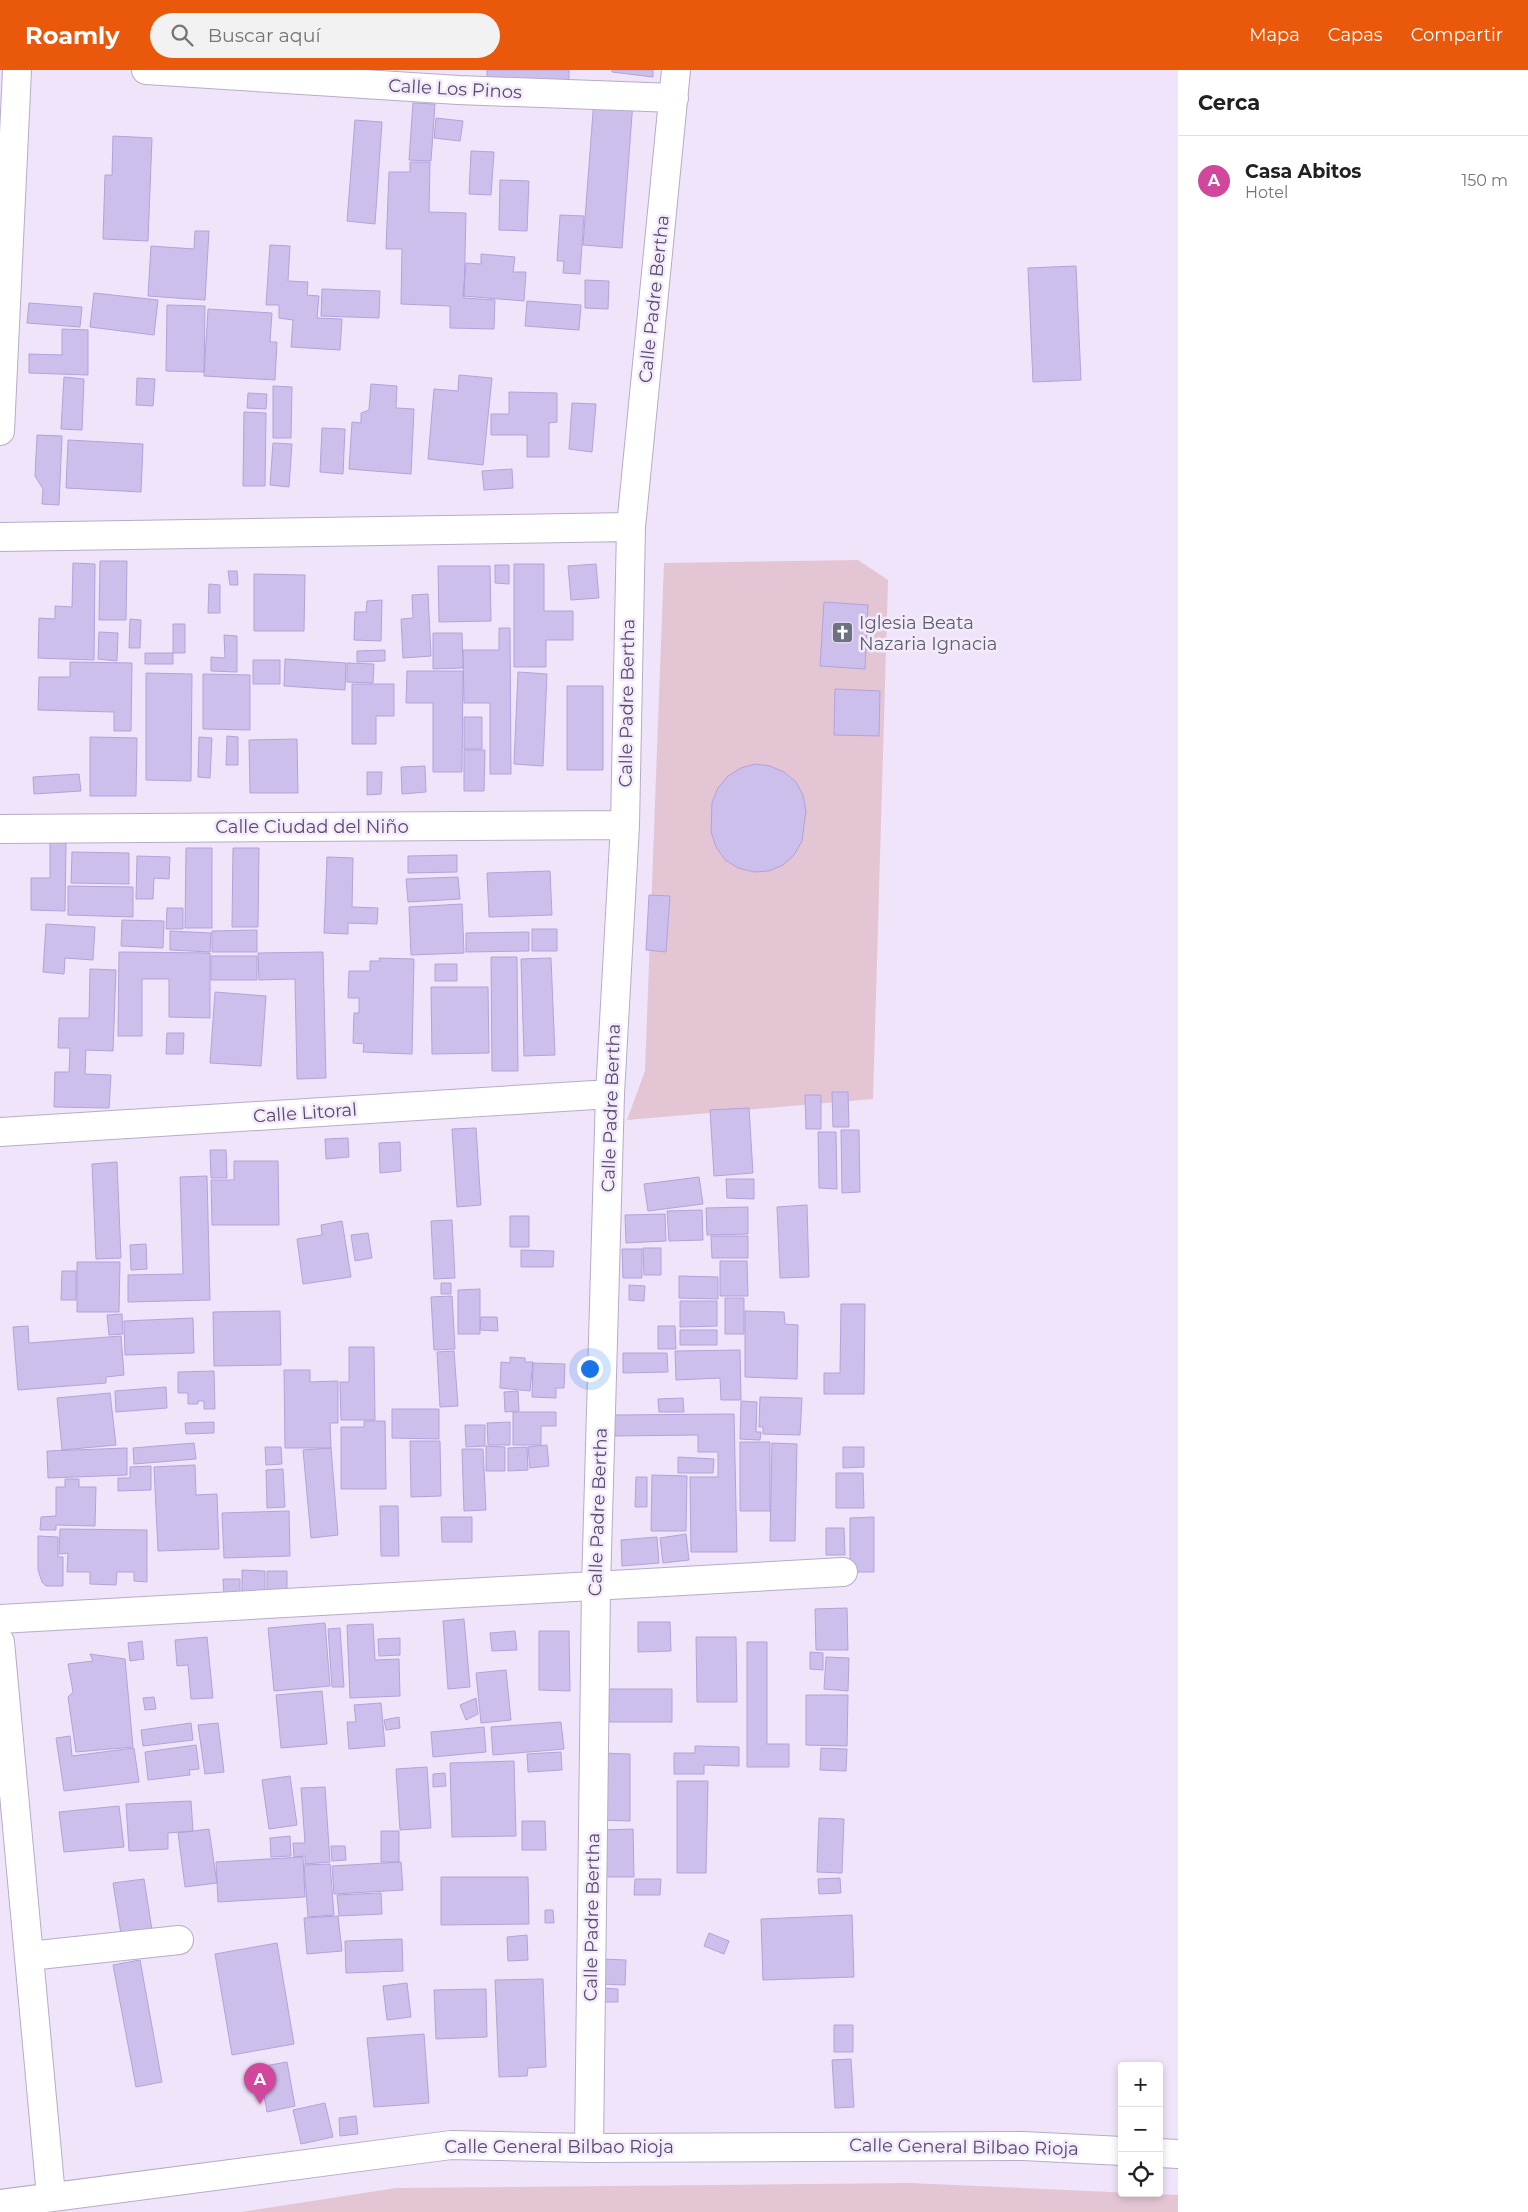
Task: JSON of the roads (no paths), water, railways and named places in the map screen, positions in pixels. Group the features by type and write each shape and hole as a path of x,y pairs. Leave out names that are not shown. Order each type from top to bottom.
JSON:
{"street":[{"path":"0,431 17,70"},
{"name":"Calle Los Pinos","path":"146,70 459,80 674,98"},
{"name":"Calle Padre Bertha","path":"589,2148 596,1587 610,1094 625,824 631,527 676,70"},
{"path":"0,537 631,527"},
{"name":"Calle Ciudad del Niño","path":"0,829 625,824"},
{"name":"Calle Litoral","path":"0,1132 610,1094"},
{"path":"0,1619 843,1572"},
{"path":"0,1642 51,2196"},
{"path":"29,1956 179,1940"},
{"name":"Calle General Bilbao Rioja","path":"0,2204 451,2145 589,2148 1013,2146 1118,2151"},
{"path":"1163,2153 1178,2154"}],"place":[{"name":"Iglesia Beata Nazaria Ignacia","path":"843,633"},
{"name":"Casa Abitos","path":"260,2104"}]}
